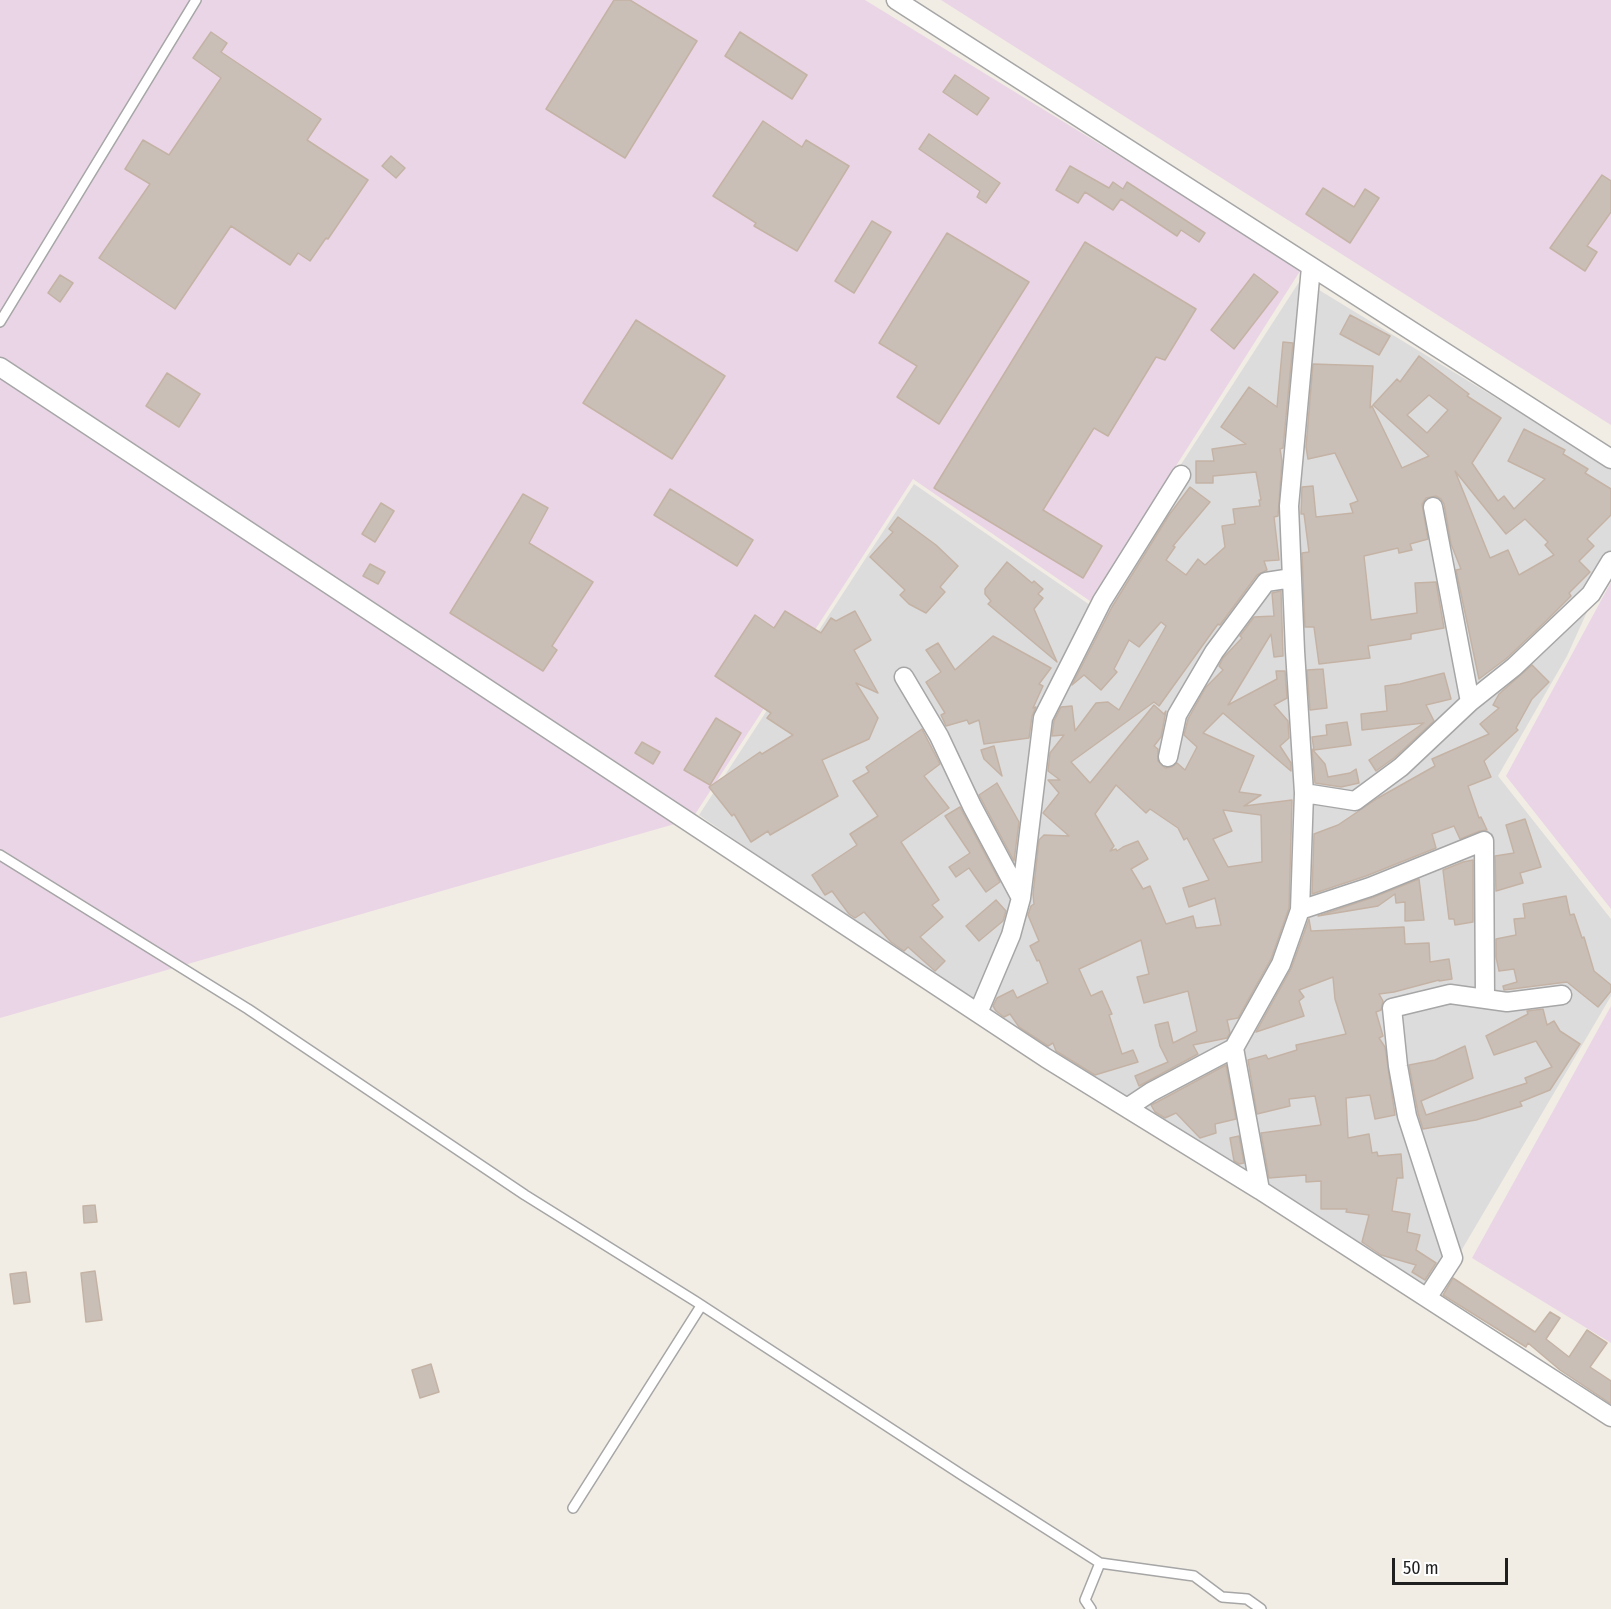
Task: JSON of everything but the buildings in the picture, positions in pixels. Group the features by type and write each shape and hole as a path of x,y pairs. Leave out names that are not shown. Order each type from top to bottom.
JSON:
{"street":[{"path":"896,0 1611,459"},
{"path":"1127,1108 1151,1092 1234,1048 1281,964 1300,910 1304,794 1289,506 1311,267"},
{"path":"0,367 1046,1058 1260,1190 1611,1417"},
{"path":"978,1013 1011,934 1021,898 1043,718 1102,601 1181,475"},
{"path":"1432,507 1470,702"},
{"path":"1304,794 1355,801 1401,766 1470,702 1514,667 1591,594 1611,561"},
{"path":"1168,757 1177,715 1214,652 1266,582 1292,578"},
{"path":"904,677 939,736 972,806 1021,898"},
{"path":"1300,910 1370,887 1485,841 1485,998"},
{"path":"1427,1298 1453,1258 1407,1116 1398,1066 1392,1008 1450,994 1508,1002 1562,995"},
{"path":"1234,1048 1260,1190"}],"lane":[{"path":"0,322 196,0"},
{"path":"0,855 248,1009 525,1195 701,1305 1100,1563 1194,1576 1222,1597 1247,1599 1261,1609"},
{"path":"573,1508 701,1305"},
{"path":"1091,1609 1085,1600 1100,1563"}],"shaded area":[{"path":"0,0 865,0 1302,268 1090,601 913,479 692,819 0,1018"},
{"path":"941,0 1611,0 1611,425"},
{"path":"1301,279 1611,468 1611,559 1567,656 1498,776 1611,919 1611,996 1434,1297 1081,1078 699,815 914,484 1090,605"},
{"path":"1611,582 1611,909 1506,776"},
{"path":"1611,1006 1611,1343 1472,1258"}]}
